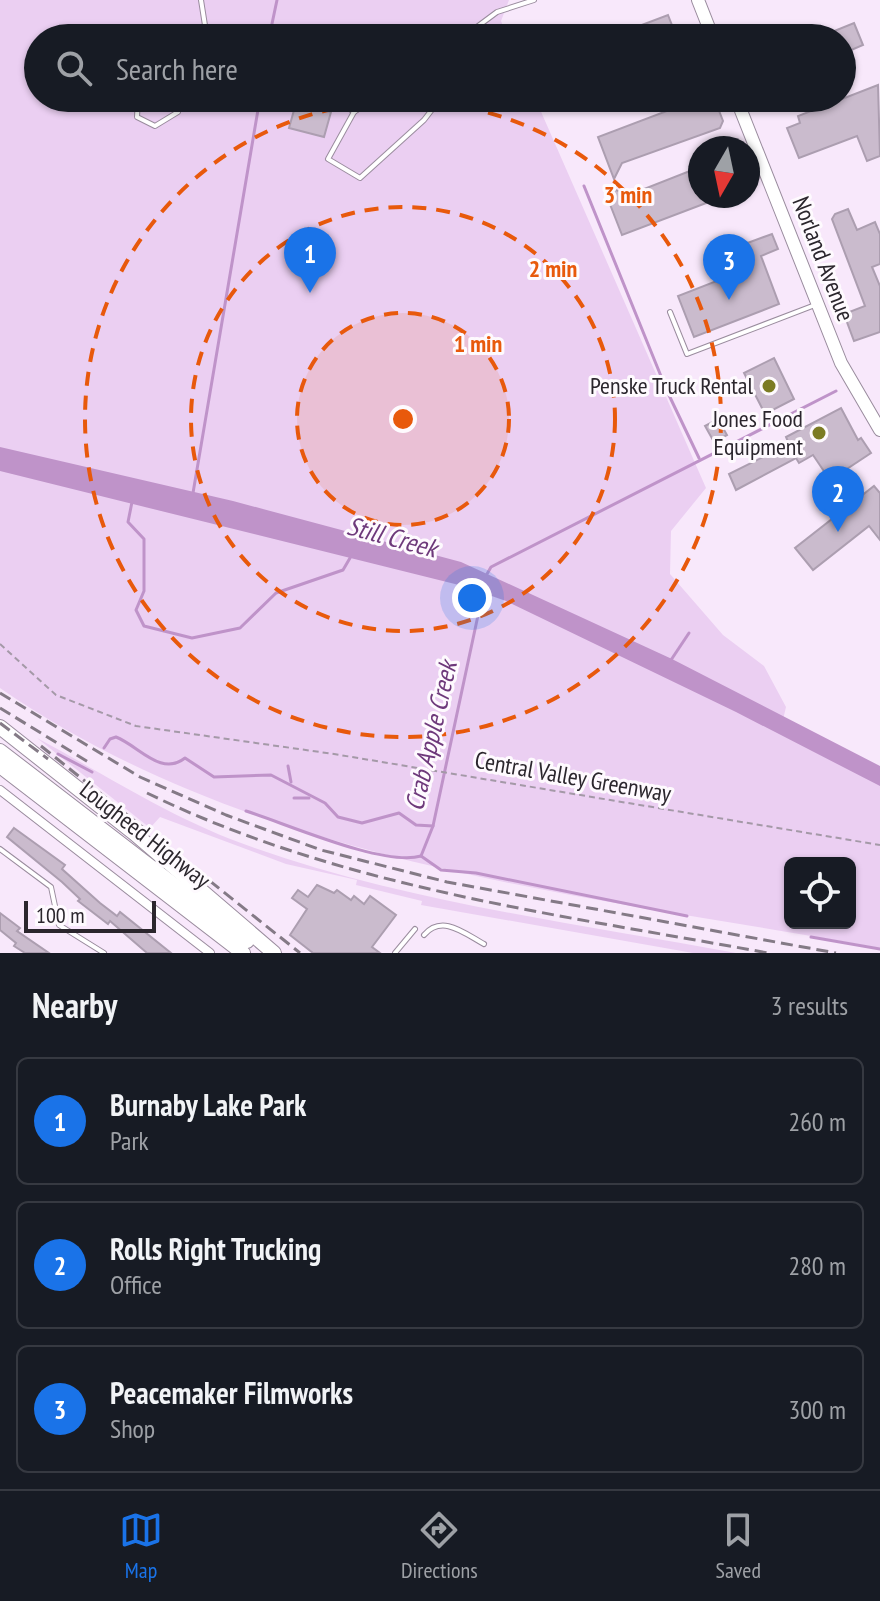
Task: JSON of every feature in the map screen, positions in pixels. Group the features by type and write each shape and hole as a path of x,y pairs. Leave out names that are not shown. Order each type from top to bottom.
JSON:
{"main road":[{"path":"0,727 134,833 274,953"},
{"name":"Lougheed Highway","path":"0,751 263,953"},
{"name":"Lougheed Highway","path":"0,766 243,953"}],"street":[{"path":"698,0 707,24"},
{"name":"Norland Avenue","path":"742,112 841,363 880,430"},
{"path":"0,790 210,953"}],"lane":[{"path":"201,0 204,24"},
{"path":"481,24 497,12 534,0"},
{"path":"137,112 137,117 155,126 178,112"},
{"path":"354,112 328,159 360,178 430,112"},
{"path":"670,312 687,354 817,304"},
{"path":"0,849 51,887 59,925 104,953"},
{"path":"424,935 432,926 440,924 484,944"},
{"path":"395,953 415,929"}],"path":[{"name":"Central Valley Greenway","path":"0,644 56,695 136,726 435,770 880,845"}],"shaded area":[{"path":"0,0 509,0 502,24 24,24 24,112 541,112 706,488 671,531 670,574 723,635 764,666 786,707 781,728 880,777 880,948 538,889 424,864 312,834 203,796 99,748 0,688"},
{"path":"0,447 233,501 461,562 672,659 880,766 880,786 736,712 506,601 463,586 0,471"},
{"path":"37,738 195,824 311,866 431,897 736,953 693,953 421,905 422,901 356,885 357,880 286,864 160,817 150,828"}],"building":[{"path":"668,15 672,24 644,24"},
{"path":"856,28 863,45 856,48"},
{"path":"878,85 880,156 867,161 857,136 799,158 787,128 800,123 798,116 808,112 856,112 856,94"},
{"path":"293,112 331,112 324,137 289,128"},
{"path":"664,112 719,112 723,121 720,128 688,136 688,139 622,163 614,179 598,137"},
{"path":"688,172 688,208 693,208 622,235 606,194 616,190 629,195"},
{"path":"848,209 857,230 875,222 880,234 880,264 872,267 880,286 880,332 854,341 844,314 865,306 832,219 835,214"},
{"path":"772,234 778,249 761,256 779,304 694,337 678,296 740,272 731,249"},
{"name":"Penske Truck Rental","path":"774,358 794,399 765,414 744,373"},
{"path":"841,408 858,440 861,438 871,453 830,480 813,455 799,463 796,458 736,490 729,474 789,444 786,437"},
{"path":"718,419 727,435 714,442 705,426"},
{"path":"874,486 880,493 880,540 869,526 813,570 795,548"},
{"path":"14,828 65,865 62,869 100,903 117,916 120,912 171,953 147,953 110,921 108,924 78,901 80,899 62,882 7,837"},
{"path":"317,885 334,893 337,890 351,900 354,896 364,904 370,896 396,915 372,947 380,953 313,953 290,935 307,909 292,898 298,890 308,897"},
{"path":"0,913 20,928 17,931 49,953 25,953 14,946 16,943 0,930"}],"waterway":[{"path":"272,24 277,0"},
{"path":"193,493 258,112"},
{"path":"584,186 667,391 699,458"},
{"path":"487,574 491,567 836,391"},
{"path":"132,502 128,522 144,539 144,591 136,610 144,626 192,638 240,628 276,593 343,570 350,558"},
{"name":"Crab Apple Creek","path":"104,748 110,739 116,737 159,762 176,763 185,758 214,777 271,775 325,803 338,817 362,823 399,813 416,825 433,826 483,592"},
{"path":"671,660 689,633"},
{"name":"Crab Apple Creek","path":"58,754 92,772"},
{"path":"288,766 291,782"},
{"path":"294,798 309,798"},
{"path":"246,811 360,850 405,858 421,856 441,870 476,873 687,916"},
{"path":"421,856 433,826"},
{"path":"811,937 880,949"}],"railway":[{"path":"0,693 140,777 226,815 321,850 447,882 836,953"},
{"path":"0,708 90,763"},
{"path":"0,723 48,759"},
{"path":"41,746 300,953"},
{"path":"147,793 221,826 296,853 373,875 530,910 768,953"}],"place":[{"name":"Burnaby Lake Park","path":"310,293"},
{"name":"Peacemaker Filmworks","path":"729,300"},
{"name":"Penske Truck Rental","path":"769,386"},
{"name":"Jones Food Equipment","path":"819,433"},
{"name":"Rolls Right Trucking","path":"838,532"}],"water label":[{"name":"Still Creek","path":"392,537"}]}
